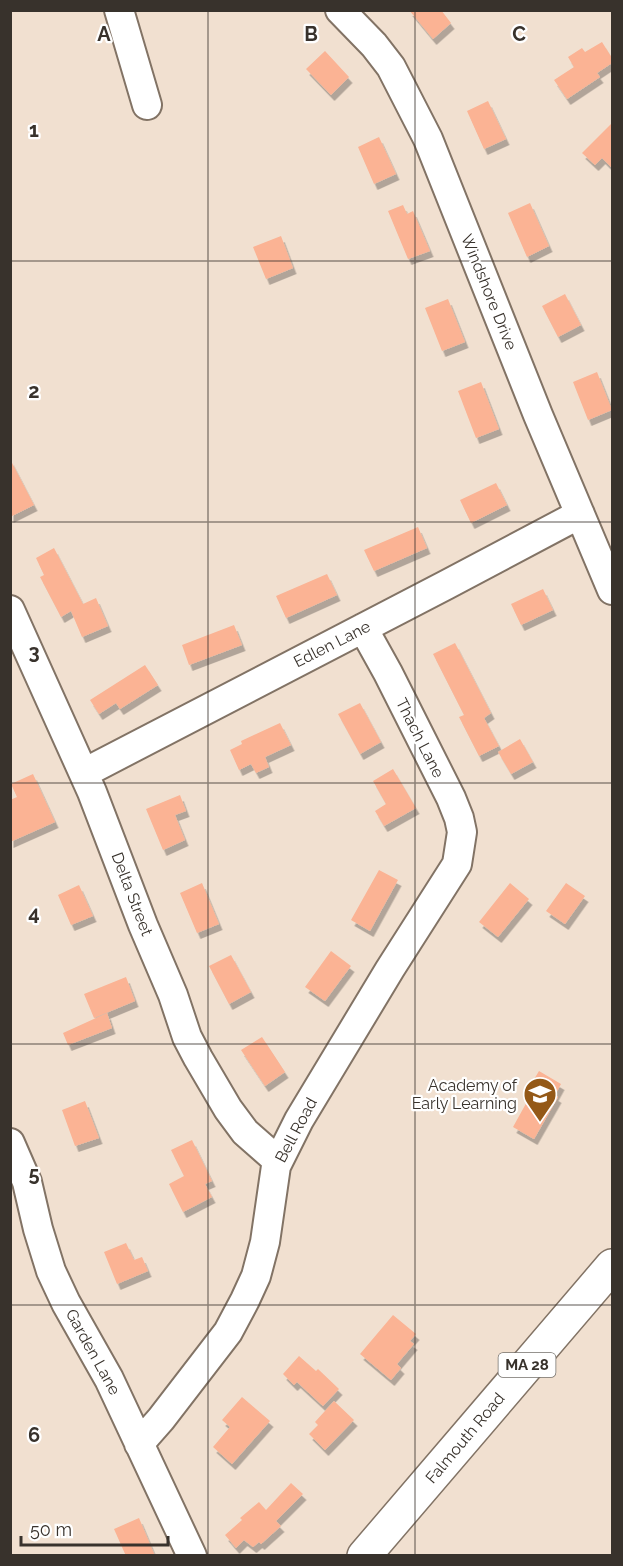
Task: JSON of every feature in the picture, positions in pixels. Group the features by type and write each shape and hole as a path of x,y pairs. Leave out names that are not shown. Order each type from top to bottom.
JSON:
{"main road":[{"name":"Falmouth Road","path":"364,1556 612,1266"}],"street":[{"path":"119,10 147,105"},
{"name":"Windshore Drive","path":"340,10 392,67 410,100 612,590"},
{"name":"Edlen Lane","path":"84,773 580,514"},
{"name":"Delta Street","path":"10,610 84,773 194,1051 228,1109 245,1132 278,1161"},
{"name":"Thach Lane","path":"363,628 451,798 462,832 460,853"},
{"name":"Bell Road","path":"139,1444 228,1332 256,1276 265,1242 278,1161 299,1120 390,969 457,864 460,853"},
{"name":"Garden Lane","path":"10,1143 27,1182 51,1271 66,1303 109,1379 192,1556"}],"building":[{"path":"409,10 441,10 451,23 433,39"},
{"path":"602,42 612,58 612,63 597,73 600,77 567,99 554,80 574,67 568,57 582,48 585,52"},
{"path":"325,51 349,77 331,95 306,69"},
{"path":"488,101 506,139 484,149 467,111"},
{"path":"612,123 612,168 602,158 595,165 582,153"},
{"path":"379,137 396,174 374,184 358,147"},
{"path":"530,203 549,246 527,257 508,213"},
{"path":"403,205 407,214 413,211 430,251 408,259 388,211"},
{"path":"281,236 293,268 266,279 253,247"},
{"path":"565,294 581,325 558,337 542,306"},
{"path":"448,299 465,342 442,351 425,308"},
{"path":"597,372 612,410 588,420 573,382"},
{"path":"481,382 499,429 476,438 458,391"},
{"path":"10,459 34,505 10,517"},
{"path":"496,483 507,505 471,523 460,500"},
{"path":"418,527 427,548 374,571 364,550"},
{"path":"54,548 83,604 96,598 108,626 82,637 71,611 61,617 40,577 44,575 36,558"},
{"path":"327,574 337,595 286,618 276,596"},
{"path":"543,589 553,610 521,625 511,604"},
{"path":"234,625 242,645 189,665 182,645"},
{"path":"455,643 491,713 484,718 499,746 479,756 459,717 464,715 433,654"},
{"path":"145,665 158,685 120,709 116,703 99,714 90,700"},
{"path":"360,703 381,742 360,754 338,714"},
{"path":"280,723 291,745 265,757 269,767 256,773 251,764 239,770 230,750 242,744 241,741"},
{"path":"520,739 533,762 511,774 498,752"},
{"path":"393,769 416,808 384,826 375,811 386,804 373,781"},
{"path":"33,774 55,822 10,842 10,800 17,797 11,784"},
{"path":"180,795 186,811 175,815 185,840 163,850 146,809"},
{"path":"379,870 398,880 370,931 351,920"},
{"path":"202,883 219,924 197,933 180,893"},
{"path":"510,883 529,899 498,937 479,922"},
{"path":"566,883 585,896 565,924 546,911"},
{"path":"79,885 93,916 71,925 58,895"},
{"path":"331,951 351,966 325,1001 305,987"},
{"path":"231,955 251,992 229,1004 209,966"},
{"path":"126,977 135,1001 94,1018 84,994"},
{"path":"107,1013 112,1028 68,1045 63,1033"},
{"path":"262,1037 285,1072 265,1086 241,1050"},
{"path":"539,1071 561,1084 555,1095 558,1097 534,1139 513,1127 534,1089 530,1086"},
{"path":"85,1101 99,1138 75,1146 62,1110"},
{"path":"192,1140 212,1181 205,1184 212,1197 183,1212 169,1184 184,1176 171,1150"},
{"path":"126,1243 134,1260 142,1257 148,1271 117,1284 104,1252"},
{"path":"393,1315 416,1334 410,1341 414,1344 397,1364 401,1368 391,1380 360,1354"},
{"path":"299,1356 316,1371 318,1369 339,1389 323,1406 297,1382 294,1385 283,1374"},
{"path":"242,1397 270,1421 232,1464 213,1447 230,1427 222,1420"},
{"path":"334,1401 354,1420 325,1450 309,1434 318,1425 315,1422"},
{"path":"291,1483 303,1494 276,1521 281,1526 261,1544 259,1542 253,1547 244,1540 236,1548 225,1535 259,1502 266,1510"},
{"path":"139,1518 155,1556 126,1556 114,1529"}],"place":[{"name":"Academy of Early Learning","path":"540,1123"}]}
